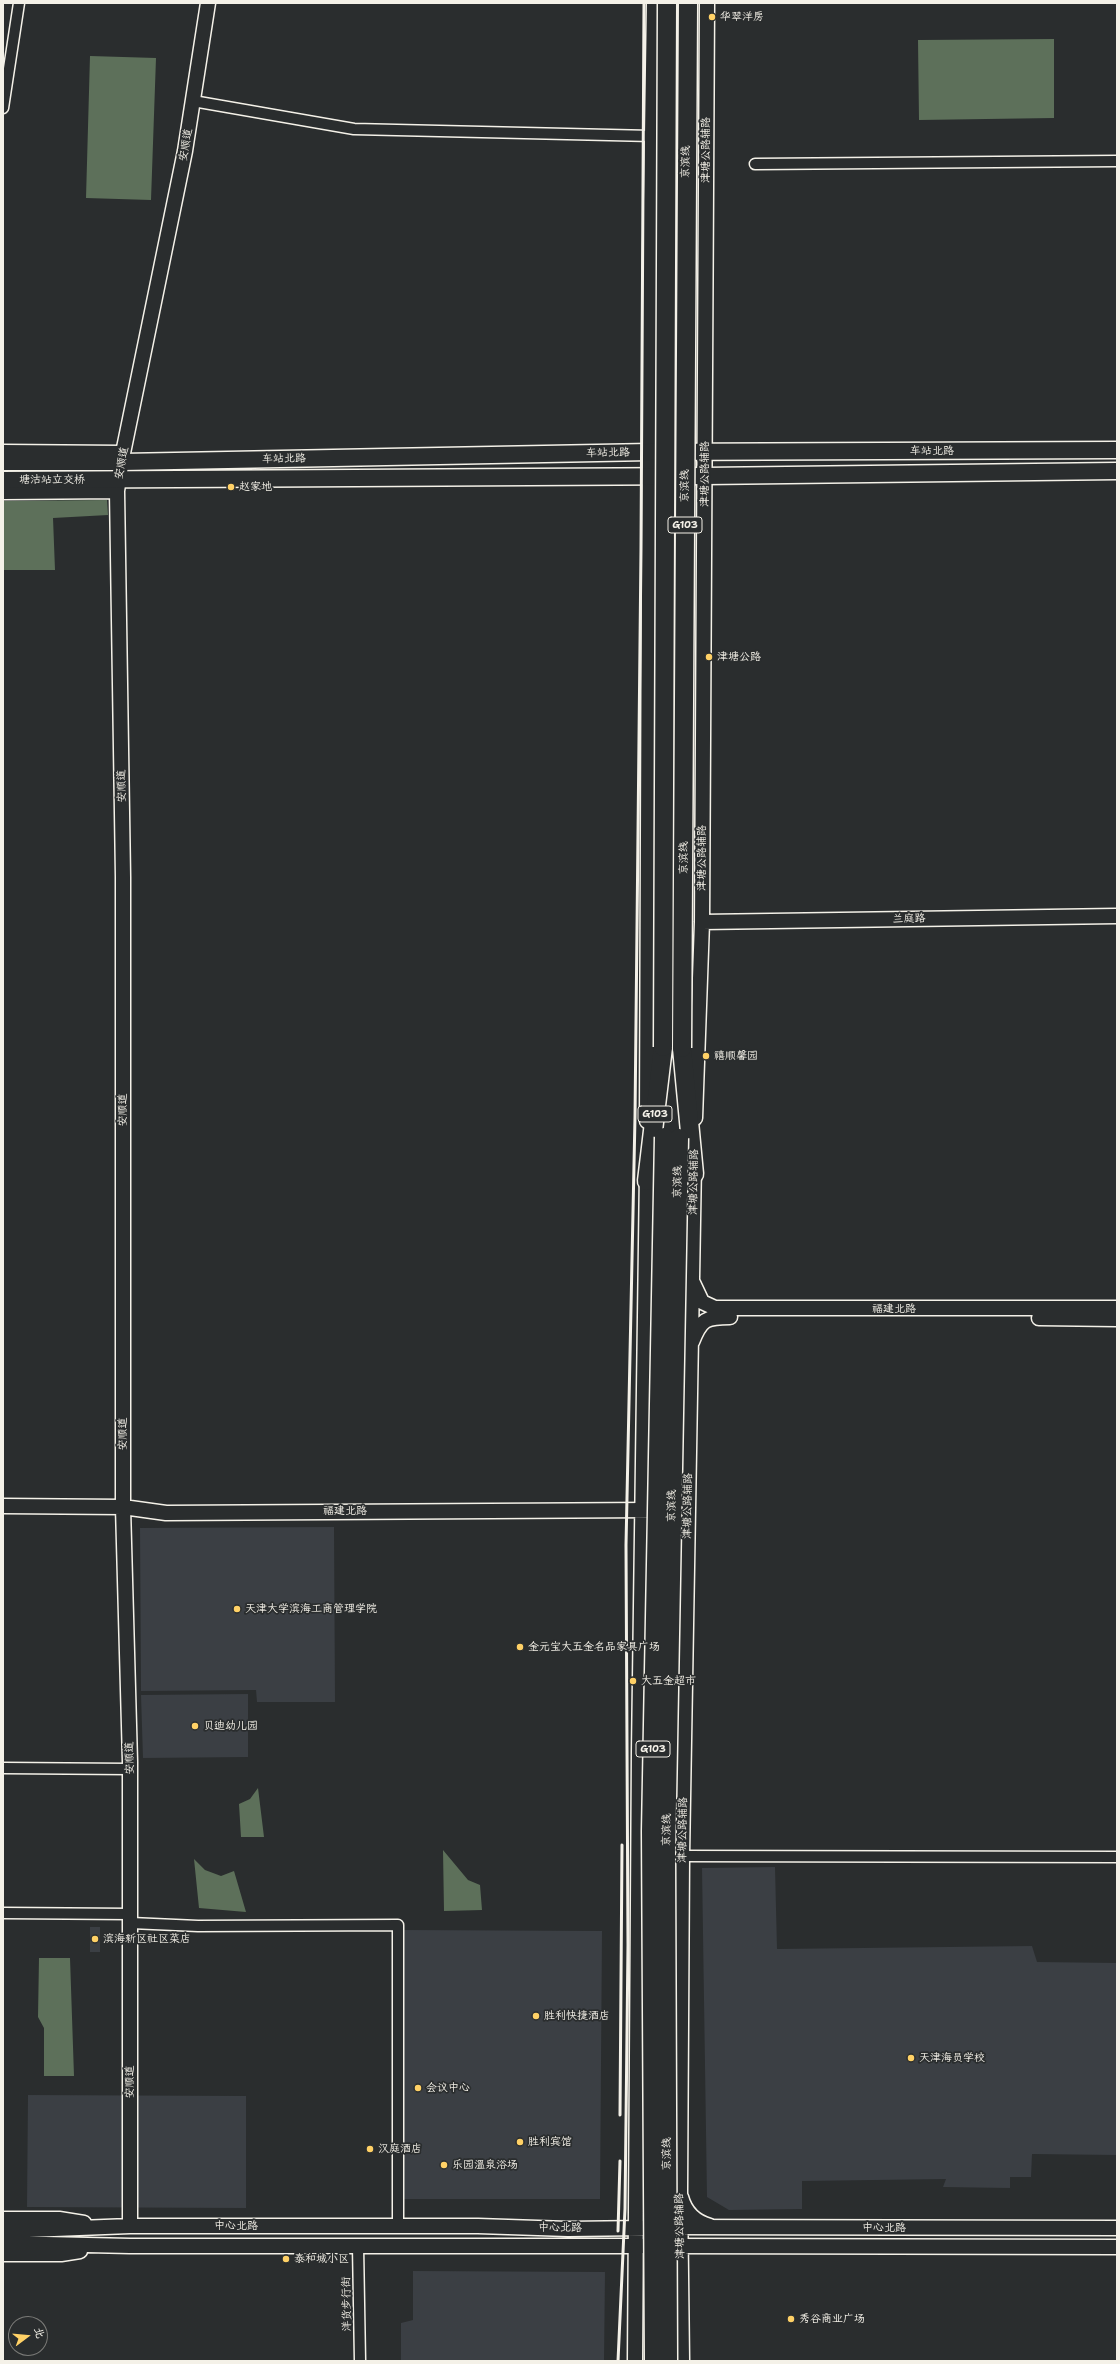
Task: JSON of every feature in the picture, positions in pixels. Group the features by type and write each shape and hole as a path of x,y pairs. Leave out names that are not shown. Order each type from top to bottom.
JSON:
{"highway":[{"name":"京滨线","path":"667,3 663,1047 672,1138 666,1854 668,2361"},
{"name":"京滨线","path":"654,2361 651,1831 672,1138 682,1048 688,3"},
{"name":"G103","path":"647,1181 663,1047"},
{"path":"682,1048 694,1174"}],"main road":[{"name":"安顺道","path":"130,2226 130,1769 122,1507 123,877 118,486 122,457 186,151 208,3"},
{"name":"G103","path":"635,2361 642,1510 647,1181 650,452 654,3"},
{"name":"津塘公路辅路","path":"682,2361 680,2191 682,1856 690,1348 702,922 707,3"},
{"name":"车站北路","path":"99,461 122,457 650,452 1117,450"},
{"path":"3,452 122,457"},
{"name":"塘沽站立交桥","path":"3,462 99,461"},
{"name":"车站北路","path":"100,480 118,486 650,476 1117,471"},
{"name":"塘沽站立交桥","path":"3,480 100,480"},
{"path":"3,492 118,486"},
{"name":"兰庭路","path":"702,922 1117,916"},
{"name":"福建北路","path":"692,1276 695,1288 702,1302 715,1308 1117,1308"},
{"name":"福建北路","path":"690,1348 700,1325 714,1317 1117,1319"},
{"name":"福建北路","path":"3,1506 122,1507 166,1513 688,1510"},
{"path":"680,2191 683,2202 691,2215 705,2224 720,2227"},
{"path":"662,2228 673,2211 680,2191"},
{"path":"600,2229 614,2225 626,2217 632,2208 636,2193"},
{"path":"3,2219 59,2219 110,2227"},
{"name":"中心北路","path":"3,2231 130,2226 398,2226 600,2229 635,2238 681,2246 1117,2247"},
{"name":"中心北路","path":"3,2242 110,2246 599,2246 635,2238 662,2228 680,2227 1117,2228"},
{"path":"3,2254 61,2254 110,2246"}],"street":[{"path":"3,108 19,3"},
{"path":"193,101 354,129 652,136"},
{"path":"755,164 1117,161"},
{"path":"3,1768 130,1769"},
{"path":"682,1856 1117,1857"},
{"path":"3,1912 131,1919 198,1926 398,1925 398,2226"},
{"name":"洋货步行街","path":"358,2246 360,2361"}],"shaded area":[{"name":"天津大学滨海工商管理学院","path":"334,1527 335,1702 257,1702 256,1690 141,1691 140,1528"},
{"name":"贝迪幼儿园","path":"248,1694 248,1757 143,1758 141,1695"},
{"name":"天津海员学校","path":"775,1867 777,1949 1032,1946 1037,1962 1117,1963 1117,2155 1032,2154 1031,2177 1010,2177 1010,2188 943,2187 946,2179 802,2181 802,2209 729,2210 707,2197 702,1868"},
{"name":"滨海新区社区菜店","path":"90,1927 100,1927 100,1952 90,1952"},
{"name":"胜利宾馆","path":"403,1930 602,1931 600,2199 403,2199"},
{"path":"28,2095 246,2096 246,2208 27,2207"},
{"path":"413,2271 605,2272 604,2361 401,2361 401,2323 413,2320"}],"green space":[{"path":"1054,39 1054,118 919,120 918,40"},
{"path":"90,56 156,58 151,200 86,198"},
{"path":"107,500 108,515 53,518 55,570 3,570 3,501"},
{"path":"258,1788 264,1837 241,1837 239,1804 250,1799"},
{"path":"443,1850 468,1880 480,1885 482,1910 444,1911"},
{"path":"194,1859 205,1870 221,1876 234,1871 246,1912 199,1908"},
{"path":"39,1958 70,1958 74,2076 44,2076 44,2028 38,2017"}],"railway":[{"path":"618,2361 625,2209 628,1945 626,1545 635,1117 641,549 644,3"},
{"path":"620,2115 622,1845"},
{"path":"618,2231 620,2161"}],"place":[{"name":"华翠洋房","path":"712,17"},
{"name":"赵家地","path":"231,487"},
{"name":"津塘公路","path":"709,657"},
{"name":"禧顺馨园","path":"706,1056"},
{"name":"天津大学滨海工商管理学院","path":"237,1609"},
{"name":"金元宝大五金名品家具广场","path":"520,1647"},
{"name":"大五金超市","path":"633,1681"},
{"name":"贝迪幼儿园","path":"195,1726"},
{"name":"滨海新区社区菜店","path":"95,1939"},
{"name":"胜利快捷酒店","path":"536,2016"},
{"name":"天津海员学校","path":"911,2058"},
{"name":"会议中心","path":"418,2088"},
{"name":"胜利宾馆","path":"520,2142"},
{"name":"汉庭酒店","path":"370,2149"},
{"name":"乐园温泉浴场","path":"444,2165"},
{"name":"泰和城小区","path":"286,2259"},
{"name":"秀谷商业广场","path":"791,2319"}]}
